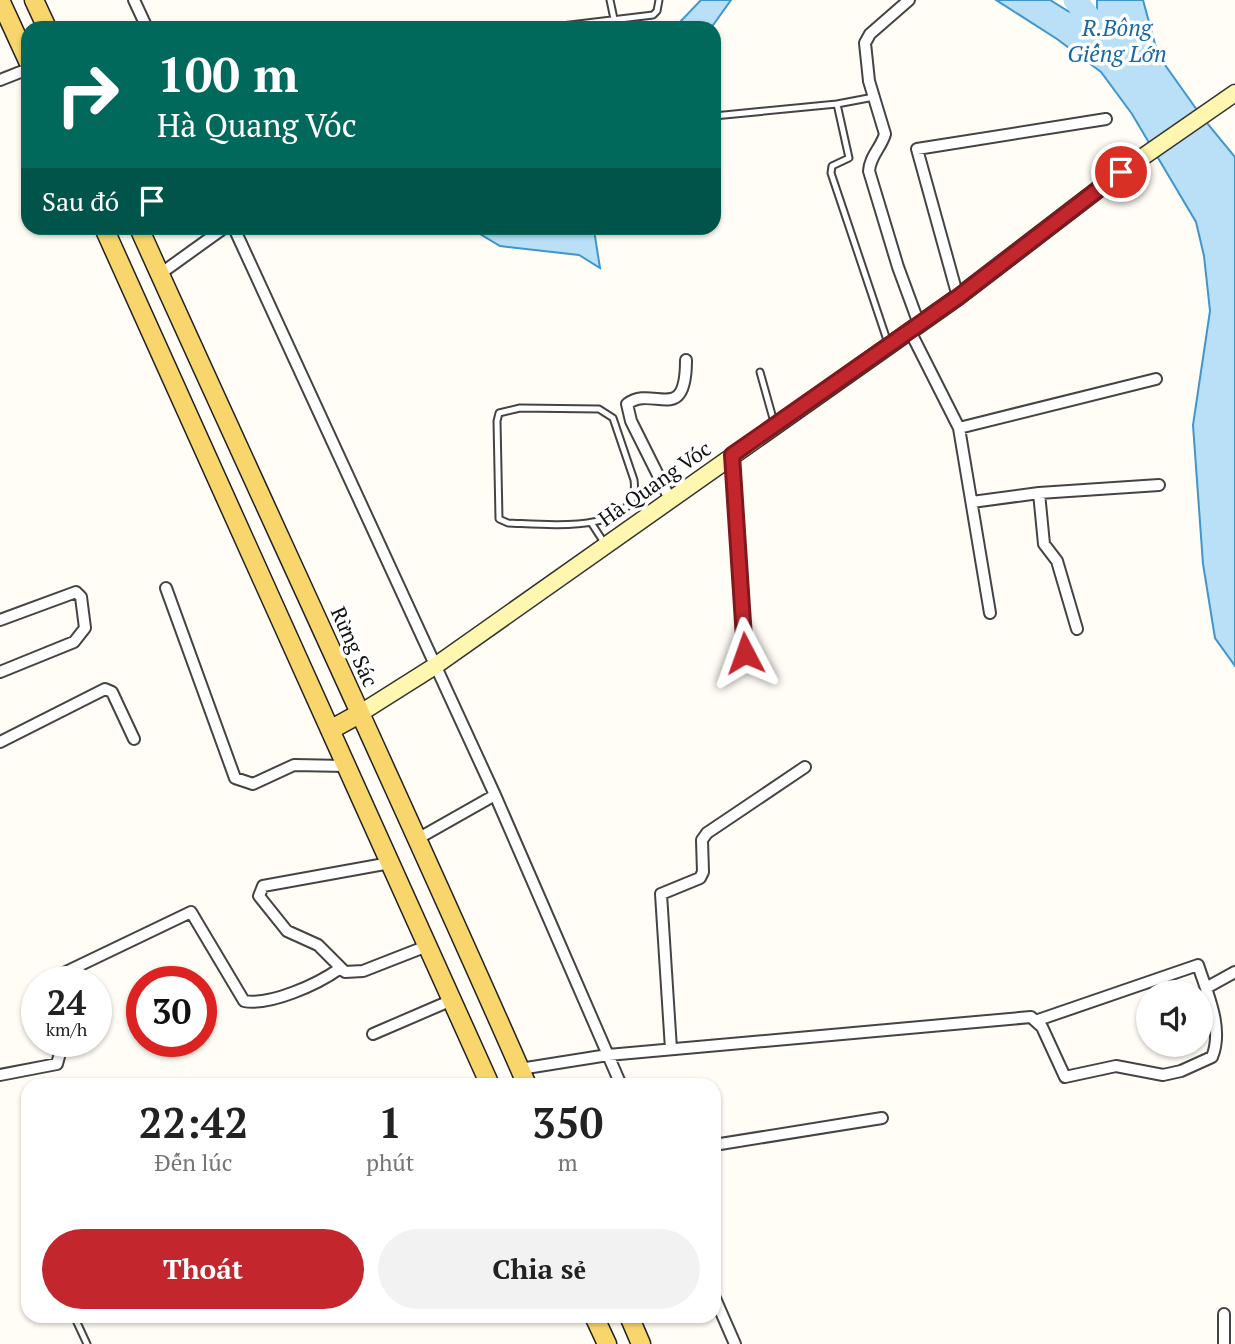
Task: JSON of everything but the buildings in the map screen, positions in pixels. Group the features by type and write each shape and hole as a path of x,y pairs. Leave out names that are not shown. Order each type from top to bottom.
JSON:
{"main road":[{"path":"0,0 21,46"},
{"path":"34,0 44,21"},
{"path":"107,235 487,1078"},
{"name":"Rừng Sác","path":"142,235 364,712 426,835 528,1073"},
{"path":"330,730 364,712"},
{"path":"597,1323 607,1344"},
{"path":"632,1323 641,1344"}],"street":[{"path":"134,0 144,21"},
{"path":"909,0 870,34 865,43 864,52 885,134 883,143 870,160 869,171 914,328 959,428 990,613"},
{"path":"0,80 21,72"},
{"name":"Hà Quang Vóc","path":"364,712 435,666 958,297 1121,172 1235,93"},
{"path":"958,297 917,149 920,146 1107,119"},
{"path":"160,274 213,235"},
{"path":"237,235 495,796 618,1078"},
{"path":"670,499 631,421 627,404 632,401 665,400 678,396 683,390 686,360"},
{"path":"959,428 1156,379"},
{"path":"732,455 745,653"},
{"path":"972,502 1039,493 1159,485"},
{"path":"1039,493 1044,544 1057,561 1077,629"},
{"path":"166,588 235,778 253,783 294,765 346,766"},
{"path":"0,620 76,593 81,597 85,628 74,642 0,672"},
{"path":"0,742 105,689 112,692 134,740"},
{"path":"671,1049 661,894 672,887 697,882 703,872 702,840 707,833 805,767"},
{"path":"426,835 495,796"},
{"path":"390,863 263,886 259,890 262,904 287,931 318,945 339,969 352,973 428,946"},
{"path":"78,966 191,912 244,1000 256,1002 310,987 339,969"},
{"path":"1154,980 1198,965 1203,980"},
{"path":"1213,984 1235,972"},
{"path":"1038,1020 1136,986"},
{"path":"373,1034 452,1000"},
{"path":"528,1073 590,1057 1031,1017 1038,1020 1065,1077 1116,1066 1163,1074 1181,1071 1212,1057"},
{"path":"1213,1020 1218,1043 1213,1055"},
{"path":"0,1075 57,1064 59,1057"},
{"path":"721,1143 882,1118"},
{"path":"721,1312 735,1344"},
{"path":"1224,1314 1224,1344"}],"lane":[{"path":"610,0 614,19"},
{"path":"607,21 653,15 659,0"},
{"path":"721,115 837,104 874,97"},
{"path":"837,104 849,158 830,170 889,346"},
{"path":"760,372 775,425"},
{"path":"520,408 599,409 614,418 635,491 631,504 625,510 592,524 508,523 499,519 499,413 520,408"},
{"path":"592,524 605,544"},
{"path":"77,1323 87,1344"}],"water":[{"path":"701,0 731,0 716,21 681,21"},
{"name":"R.Bông Giếng Lớn","path":"996,0 1050,0 1068,11 1088,17 1097,13 1097,0 1143,0 1158,55 1202,117 1235,157 1235,666 1215,638 1203,564 1193,425 1210,311 1204,256 1196,222 1132,114 1101,72 1057,39"},
{"path":"482,235 595,235 600,268 579,255 500,246"}],"waterway":[{"path":"1075,0 1108,41"}],"route":[{"path":"745,653 732,455 958,297 1121,172"}]}
